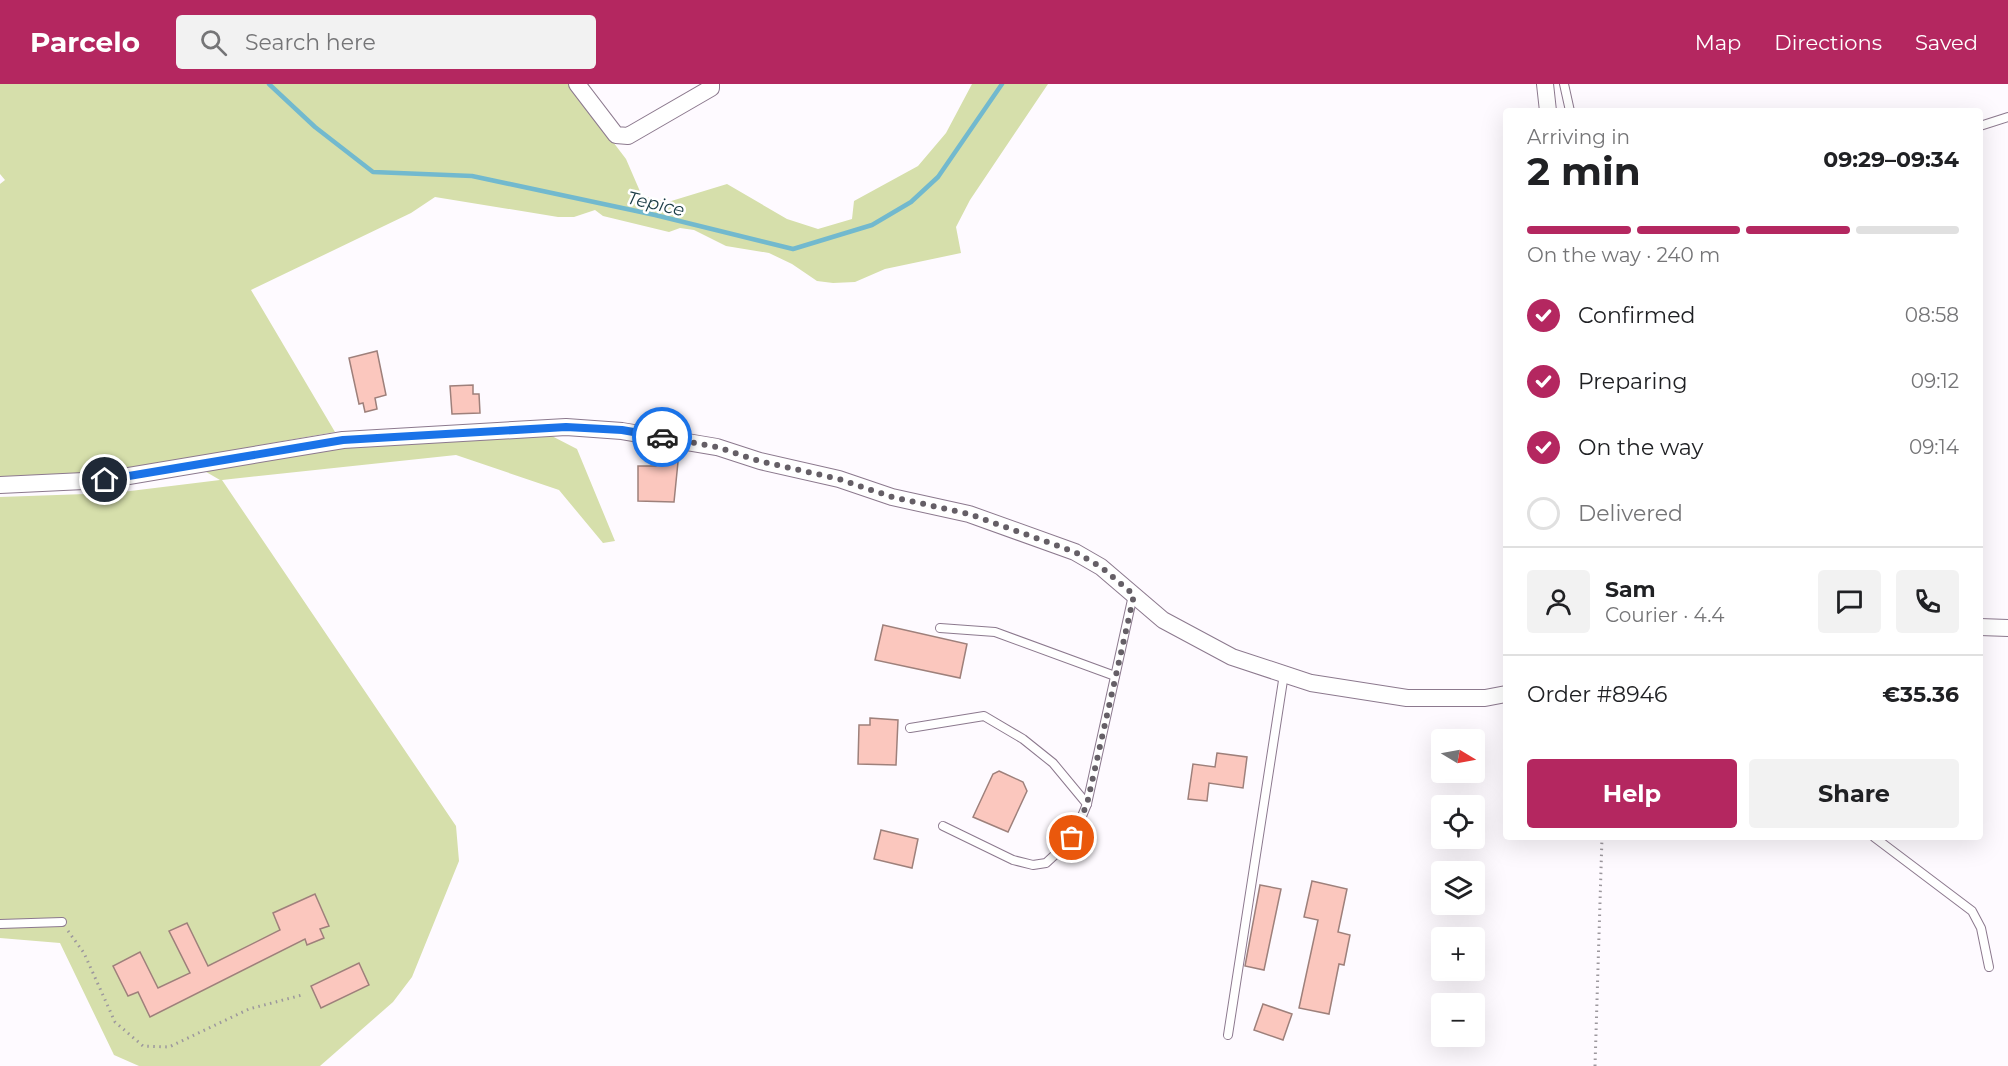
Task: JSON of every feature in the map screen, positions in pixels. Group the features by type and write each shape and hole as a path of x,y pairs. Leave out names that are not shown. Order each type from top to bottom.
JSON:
{"street":[{"path":"577,84 616,135 628,136 711,88 711,84"},
{"path":"1545,84 1548,108"},
{"path":"0,485 105,480 343,440 566,427 622,430 717,447 759,461 839,479 892,497 969,514 1075,552 1101,567 1163,620 1232,657 1311,683 1407,698 1485,698 1503,695"},
{"path":"1983,627 2008,628"}],"lane":[{"path":"1564,84 1569,108"},
{"path":"1983,125 2008,117"},
{"path":"943,826 1013,860 1033,865 1046,863 1072,838 1087,804 1134,595"},
{"path":"940,628 995,632 1116,676"},
{"path":"1228,1035 1284,674"},
{"path":"910,728 984,716 1023,739 1053,763 1087,804"},
{"path":"1878,840 1972,911 1981,928 1989,967"},
{"path":"0,924 62,922"}],"path":[{"path":"1595,1066 1602,840"},
{"path":"62,922 84,953 115,1022 143,1046 169,1047 249,1009 302,995"}],"green space":[{"path":"0,84 569,84 626,159 642,196 668,202 727,184 787,219 818,229 852,219 854,201 918,166 946,133 972,84 1048,84 970,200 956,227 961,253 885,269 855,282 833,283 817,281 792,264 769,253 726,246 694,230 680,228 669,232 603,216 595,210 574,217 558,217 435,197 411,213 251,290 335,432 108,472 0,479 0,184 5,180 0,174"},
{"path":"546,433 577,449 615,541 603,543 559,490 456,455 222,480 456,826 459,861 412,977 393,1002 320,1066 139,1066 114,1055 60,943 0,938 0,497 114,493 220,480 201,469 349,445"}],"building":[{"path":"377,351 386,395 375,398 377,409 365,412 363,403 359,404 349,358"},
{"path":"473,385 473,394 479,394 480,413 452,414 450,386"},
{"path":"657,459 678,462 674,502 638,501 638,466 656,466"},
{"path":"883,625 967,644 960,678 875,660"},
{"path":"870,718 898,720 896,765 858,764 859,725 870,725"},
{"path":"1217,753 1247,757 1243,788 1209,783 1207,801 1188,799 1193,764 1215,767"},
{"path":"999,771 1023,782 1027,791 1008,832 973,817 993,774"},
{"path":"881,830 918,839 912,868 874,859"},
{"path":"1312,881 1347,889 1338,932 1350,935 1344,965 1339,964 1329,1014 1299,1008 1318,920 1304,917"},
{"path":"1260,885 1281,889 1264,970 1245,966"},
{"path":"315,894 329,926 320,929 324,938 307,945 305,939 150,1017 138,992 128,996 113,966 140,952 158,988 190,973 169,931 187,923 208,966 280,930 273,913"},
{"path":"359,963 369,985 321,1008 311,986"},
{"path":"1263,1004 1292,1014 1283,1040 1254,1030"}],"waterway":[{"name":"Tepice","path":"269,84 315,127 373,172 472,176 655,215 793,249 872,225 911,202 938,177 1002,84"}],"way so far":[{"path":"662,437 717,447 759,461 839,479 892,497 969,514 1075,552 1101,567 1134,595 1087,804 1072,838"}],"route":[{"path":"105,480 343,440 566,427 622,430 662,437"}]}
